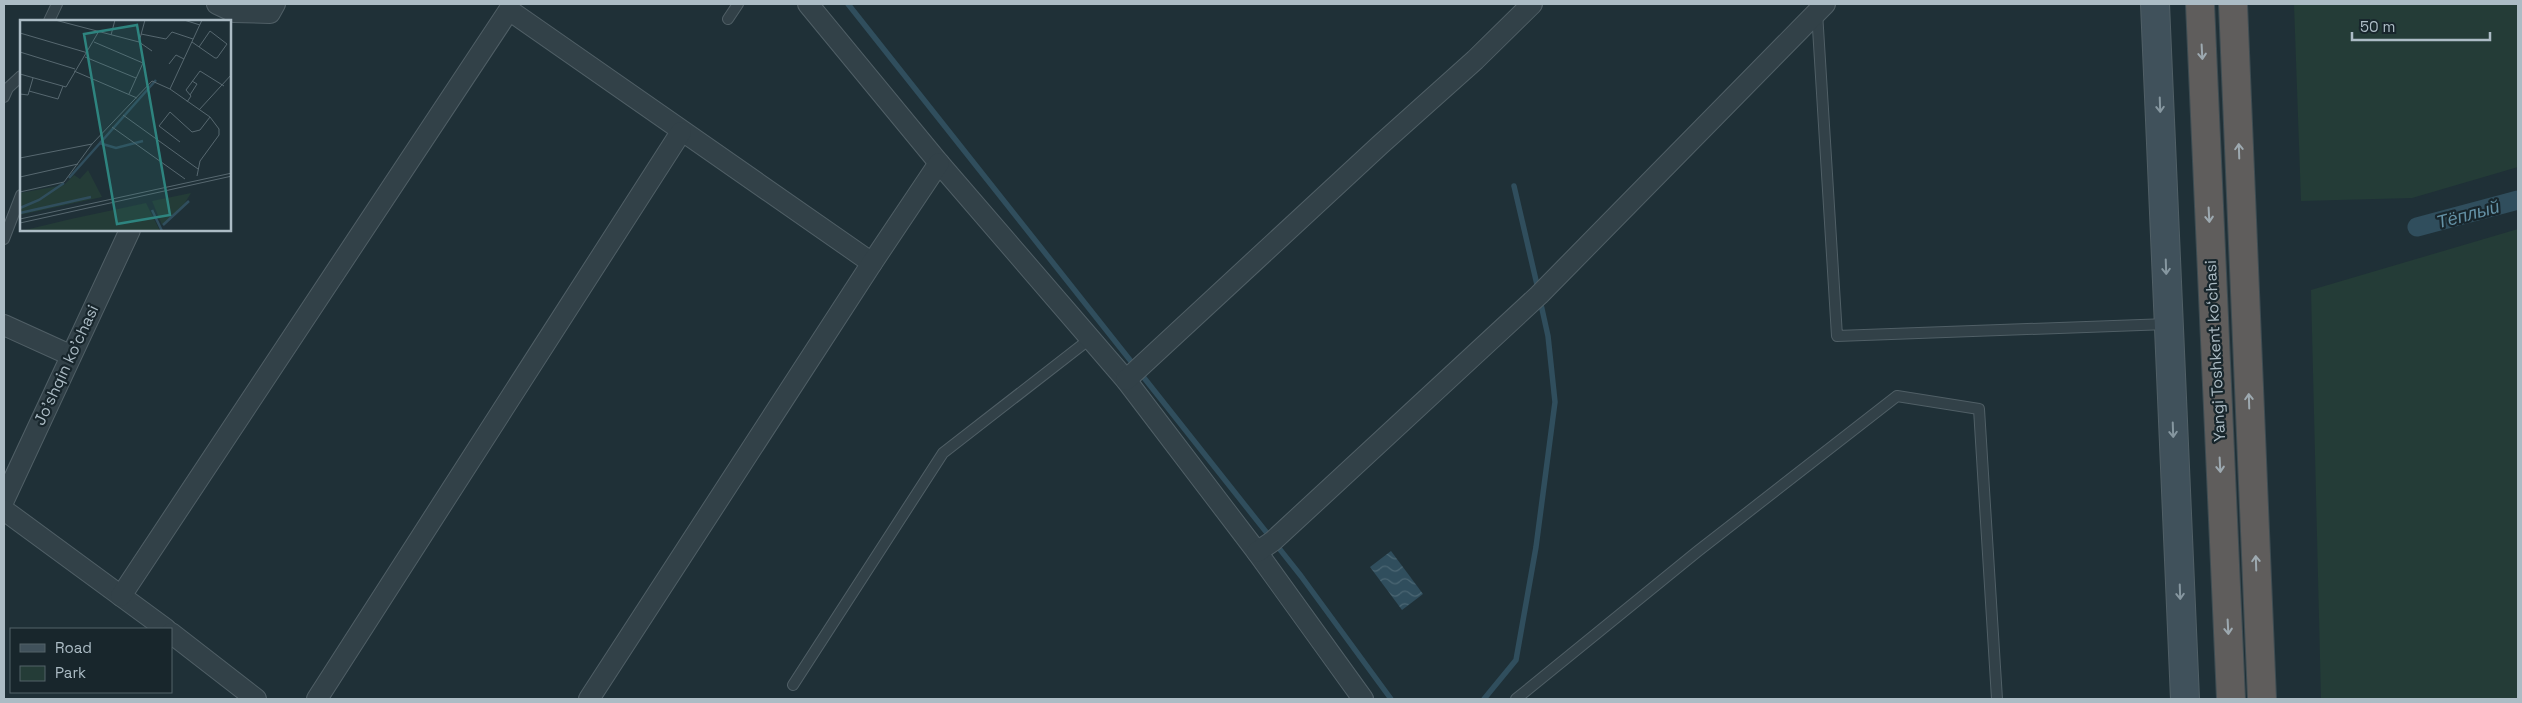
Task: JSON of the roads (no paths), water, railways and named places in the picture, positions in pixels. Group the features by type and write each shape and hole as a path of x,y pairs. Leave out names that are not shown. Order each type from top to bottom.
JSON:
{"highway":[{"name":"Yangi Toshkent ko‘chasi","path":"2200,4 2231,699"},
{"name":"Yangi Toshkent ko‘chasi","path":"2233,4 2262,699"}],"main road":[{"path":"2155,4 2185,699"}],"street":[{"path":"227,12 270,13 275,4"},
{"path":"808,4 939,163 1091,338 1135,372 1257,552 1364,699"},
{"path":"1135,372 1380,145 1475,60 1532,4"},
{"path":"1257,552 1273,541 1539,295 1821,8"},
{"path":"121,596 510,10 681,132 872,262"},
{"path":"317,699 681,132"},
{"path":"590,699 872,262 939,163"},
{"name":"Joʼshqin koʼchasi","path":"4,500 70,355 130,231"},
{"path":"4,325 70,355"},
{"path":"4,510 165,628"},
{"path":"172,634 250,697"}],"lane":[{"path":"49,20 57,4"},
{"path":"728,19 738,4"},
{"path":"1821,8 1837,336 2169,324"},
{"path":"4,97 8,88 20,77"},
{"path":"4,239 20,198"},
{"path":"793,685 943,453 1091,338"},
{"path":"1516,699 1698,552 1897,396 1979,409 1997,699"}],"water":[{"path":"1391,551 1423,594 1402,610 1370,567"}],"waterway":[{"path":"848,4 1301,576 1391,699"},
{"path":"1514,186 1538,289"},
{"name":"Тёплый","path":"2417,227 2518,200"},
{"path":"1484,699 1516,660 1536,547 1555,402 1548,336 1540,300"}]}
